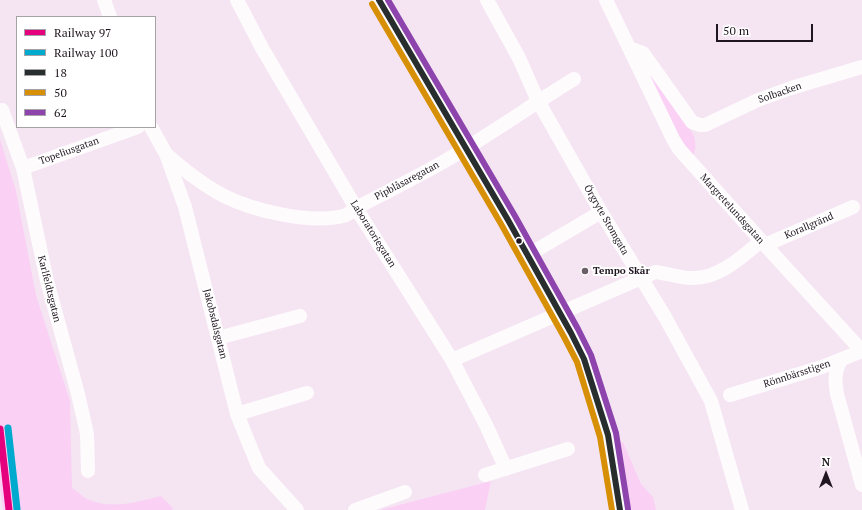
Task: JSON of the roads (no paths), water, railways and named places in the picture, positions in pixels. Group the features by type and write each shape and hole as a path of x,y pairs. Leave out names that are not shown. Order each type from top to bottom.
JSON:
{"street":[{"path":"104,0 110,16"},
{"name":"Laboratoriegatan","path":"237,0 262,48 356,208 452,360 486,425 506,469"},
{"path":"379,0 528,255 584,359 597,395 608,435 620,510"},
{"name":"Örgryte Stomgata","path":"487,0 520,58 538,101 601,212 665,317 711,401 742,510"},
{"name":"Margretelundsgatan","path":"606,0 666,126 679,149 862,351"},
{"name":"Solbacken","path":"629,48 643,53 692,122 700,125 705,125 758,100 791,88 862,67"},
{"name":"Pipblåsaregatan","path":"166,154 186,172 223,195 252,208 301,217 330,218 345,216 356,208 442,163 487,136 538,101 574,79"},
{"name":"Karlfeldtsgatan","path":"0,111 2,110 23,168 46,281 78,394 87,434 88,471"},
{"name":"Topeliusgatan","path":"23,168 135,128"},
{"name":"Jakobsdalsgatan","path":"152,128 166,154 185,207 237,414 259,468 297,510"},
{"name":"Korallgränd","path":"452,360 655,272 666,272 693,279 706,277 720,271 763,243 853,207"},
{"path":"528,255 601,212"},
{"path":"218,338 300,316"},
{"name":"Rönnbärsstigen","path":"730,395 841,360 862,351"},
{"path":"841,360 836,371 836,394 862,485"},
{"path":"237,414 307,393"},
{"path":"484,475 568,449"},
{"path":"355,510 404,492"}],"rail line":[{"name":"100","path":"8,428 17,509"},
{"name":"97","path":"0,429 9,510"}],"place":[{"name":"Tempo Skår","path":"585,271"}]}
